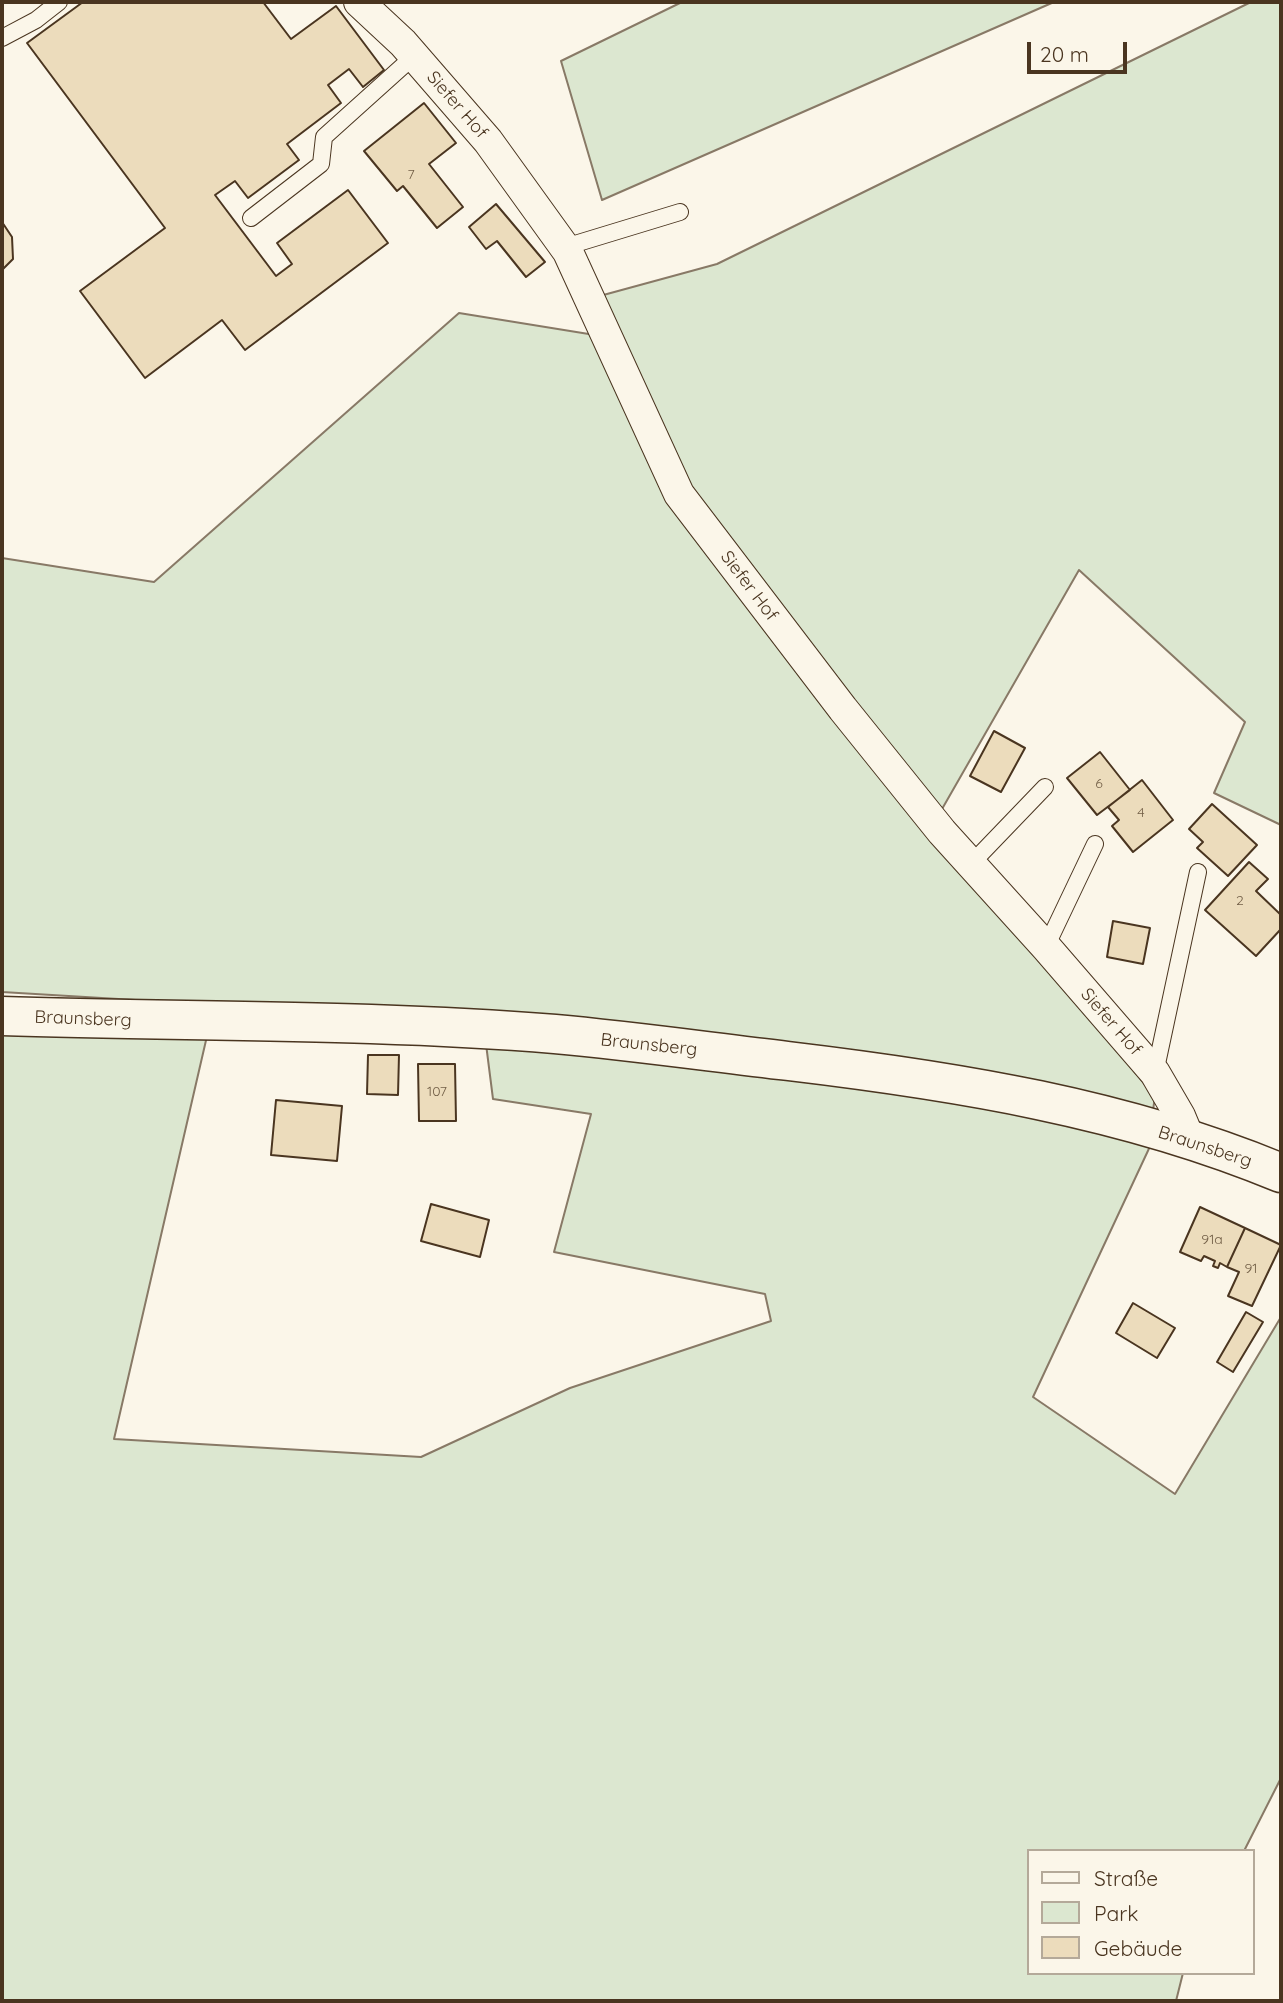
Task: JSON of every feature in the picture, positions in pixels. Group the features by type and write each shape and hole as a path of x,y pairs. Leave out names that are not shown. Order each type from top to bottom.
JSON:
{"main road":[{"name":"Braunsberg","path":"2,1016 392,1026 596,1039 912,1076 1059,1103 1190,1140 1281,1173"}],"street":[{"name":"Siefer Hof","path":"359,2 414,56 488,141 565,247 679,494 843,709 971,863 1155,1073 1180,1116 1190,1140"}],"lane":[{"path":"2,37 36,20 59,2"},
{"path":"251,218 321,164 324,137 414,56"},
{"path":"565,247 680,212"},
{"path":"971,863 1045,787"},
{"path":"1046,947 1095,844"},
{"path":"1155,1073 1198,872"}],"green space":[{"path":"682,2 1054,2 602,200 561,61"},
{"path":"1251,2 1281,2 1281,825 1214,793 1245,722 1079,570 938,816 684,490 596,297 717,264"},
{"path":"459,313 601,336 673,497 1155,1097 1153,1110 202,1004 2,992 2,558 154,582"},
{"path":"2,1032 207,1036 114,1439 421,1457 570,1388 771,1321 765,1294 554,1252 591,1114 493,1099 486,1044 649,1060 928,1098 1153,1140 1033,1397 1175,1494 1281,1317 1281,1778 1245,1849 1028,1849 1028,1975 1182,1975 1176,2001 2,2001"}],"building":[{"path":"83,2 263,2 291,39 336,6 384,70 363,87 349,69 328,85 341,103 287,144 299,160 248,198 235,181 215,195 276,276 292,264 277,243 348,190 388,243 245,350 222,320 145,378 80,291 165,228 27,43"},
{"path":"424,103 456,143 429,164 463,207 437,228 403,186 397,191 364,151"},
{"path":"496,204 545,262 526,277 497,241 486,249 469,227"},
{"path":"2,222 12,237 13,259 2,270"},
{"path":"994,731 1025,748 1001,792 970,776"},
{"path":"1100,752 1130,790 1097,815 1067,778"},
{"path":"1142,780 1173,820 1133,852 1112,826 1119,820 1108,807"},
{"path":"1212,804 1257,845 1228,876 1197,848 1203,842 1189,829"},
{"path":"1249,862 1268,879 1256,891 1281,915 1281,929 1256,956 1205,910"},
{"path":"1113,921 1150,928 1143,964 1107,957"},
{"path":"368,1055 399,1055 398,1095 367,1094"},
{"path":"418,1064 455,1064 456,1121 419,1121"},
{"path":"276,1100 342,1106 337,1161 271,1155"},
{"path":"431,1204 489,1220 480,1257 421,1241"},
{"path":"1200,1207 1245,1228 1227,1267 1220,1263 1218,1268 1213,1266 1215,1261 1204,1256 1201,1261 1180,1252"},
{"path":"1245,1228 1281,1245 1252,1306 1228,1296 1239,1272 1227,1267"},
{"path":"1133,1303 1175,1328 1157,1358 1116,1333"},
{"path":"1246,1312 1263,1322 1233,1372 1217,1362"}]}
